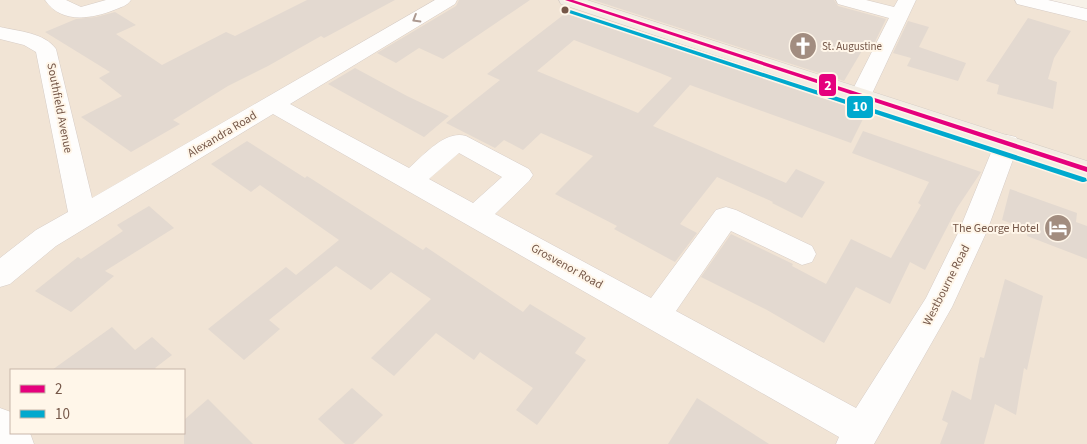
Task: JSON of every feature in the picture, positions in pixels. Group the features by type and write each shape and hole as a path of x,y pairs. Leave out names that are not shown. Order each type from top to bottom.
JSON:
{"main road":[{"path":"568,0 1087,170"}],"street":[{"path":"54,0 74,12 114,3"},
{"name":"Alexandra Road","path":"0,275 46,238 448,0"},
{"path":"846,0 903,8 861,95"},
{"path":"1024,0 1087,15"},
{"name":"Southfield Avenue","path":"0,33 31,40 46,49 83,216"},
{"name":"Grosvenor Road","path":"272,104 656,315 858,437"},
{"path":"411,180 457,142 520,175 476,216"},
{"name":"Westbourne Road","path":"858,437 937,307 973,231 1007,143"},
{"path":"656,315 726,217 802,254"},
{"path":"0,425 16,444"}],"shaded area":[{"path":"0,0 1045,0 1087,10 1087,444 0,444"}],"building":[{"path":"307,0 395,0 324,38 321,36 228,86 173,120 180,124 131,152 81,117 122,96 99,78 110,72 45,32 76,19 96,17 115,12 136,25 116,34 162,65 226,32 235,36"},
{"path":"459,0 530,0 443,59 419,48 396,63 377,53 456,6"},
{"path":"593,0 834,0 838,6 886,19 873,46 866,44 844,81"},
{"path":"571,9 835,97 832,101 866,113 851,143 690,85 653,126 786,183 796,169 825,182 802,218 773,202 717,177 680,224 697,233 675,262 614,229 617,226 555,194 593,156 541,133 523,150 504,140 495,148 446,123 500,80 487,74","holes":["574,40 672,78 638,113 537,71"]},
{"path":"1028,18 1071,31 1054,58 1048,79 1057,82 1053,109 997,94 999,85 986,81"},
{"path":"908,21 929,27 919,47 966,63 958,81 907,66 911,58 893,53"},
{"path":"355,68 449,116 424,137 328,84"},
{"path":"863,131 981,172 957,208 925,270 910,262 890,304 856,287 824,343 767,310 701,277 731,234 793,264 792,266 826,284 851,239 891,258 921,205 918,203 929,182 852,153"},
{"path":"247,141 305,178 307,176 423,250 426,247 523,312 530,304 586,338 575,353 586,360 537,425 516,410 533,388 480,352 474,360 436,333 394,376 371,358 431,299 391,272 371,290 336,266 269,320 280,329 244,360 208,329 286,267 296,275 339,240 260,185 251,192 211,164"},
{"path":"1010,189 1077,213 1076,222 1087,226 1087,259 1027,236 1029,230 1002,220"},
{"path":"149,206 174,228 105,271 114,276 71,312 35,291 78,257 81,259 123,231 117,225"},
{"path":"1005,279 1043,296 1027,370 1024,368 1016,415 995,404 984,444 940,444 948,423 942,420 952,390 971,400 980,357 984,358"},
{"path":"112,327 135,350 152,337 172,355 156,369 53,369"},
{"path":"352,388 383,415 353,444 345,444 318,419"},
{"path":"697,398 769,444 668,444"},
{"path":"208,399 253,444 184,444 185,419"}],"transit line":[{"name":"2","path":"568,0 1087,170"},
{"name":"10","path":"565,10 1084,180"}],"place":[{"name":"St. Augustine","path":"803,46"},
{"name":"The George Hotel","path":"1058,228"}]}
